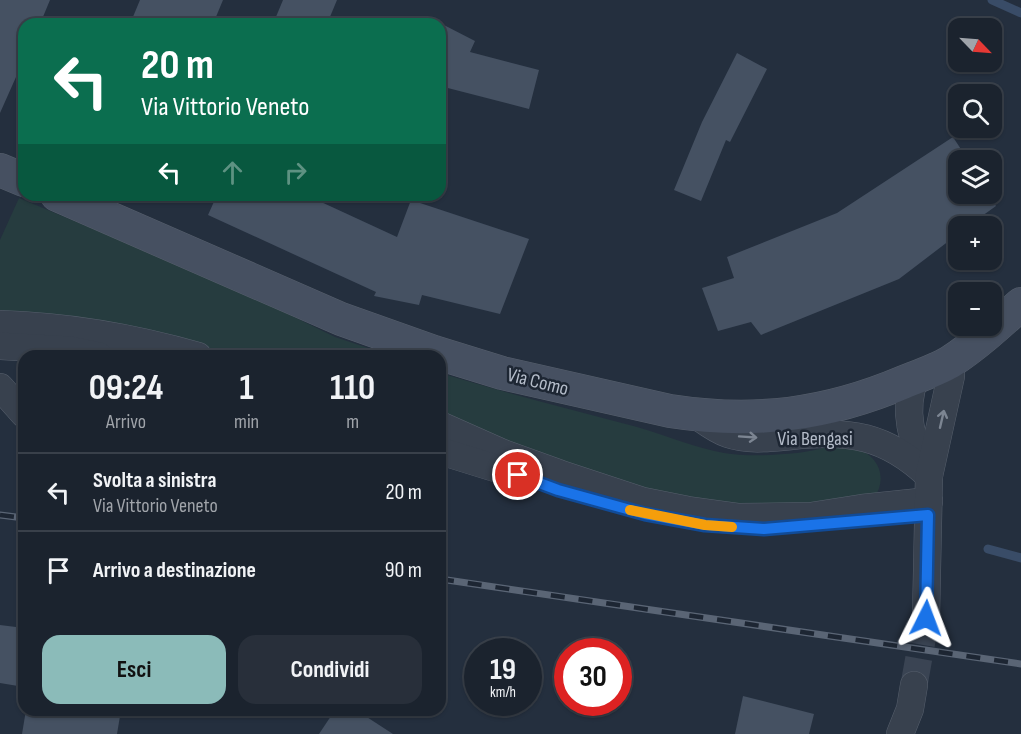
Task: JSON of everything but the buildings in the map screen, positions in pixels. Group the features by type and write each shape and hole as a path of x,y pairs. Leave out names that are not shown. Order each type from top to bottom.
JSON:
{"street":[{"path":"0,170 18,178"},
{"name":"Via Como","path":"71,201 341,319 428,350"},
{"name":"Via Como","path":"446,356 502,373 670,411 747,418 802,413 844,404 915,378 948,363 995,328 1021,304"},
{"path":"0,324 75,331 178,350"},
{"path":"0,346 70,350"},
{"path":"926,618 929,497 951,376 948,363"},
{"path":"915,378 909,394 908,419 929,497"},
{"path":"0,387 18,407"},
{"name":"Via Bengasi","path":"696,415 728,434 746,438 847,433 864,438 900,452 912,460 929,497"},
{"path":"446,428 503,453 561,474 643,501 688,510 739,517 811,516 929,497"},
{"path":"446,453 558,490 645,514 705,525 764,529 929,497"},
{"path":"900,734 910,709 914,685"}],"green space":[{"path":"18,200 26,201 235,288 335,337 374,350 209,350 0,316 0,240"},
{"path":"446,375 724,453 770,455 849,446 870,456 881,476 874,498 809,510 650,497 446,416"}],"waterway":[{"path":"992,0 1021,13"},
{"path":"988,549 1021,558"}],"tunnel":[{"path":"914,685 926,618"}],"railway":[{"path":"0,515 18,517"},
{"path":"446,580 1021,664"}],"slow traffic":[{"path":"630,510 705,525 732,527"}],"route":[{"path":"518,475 558,490 645,514 705,525 764,529 928,515 926,618"}]}
